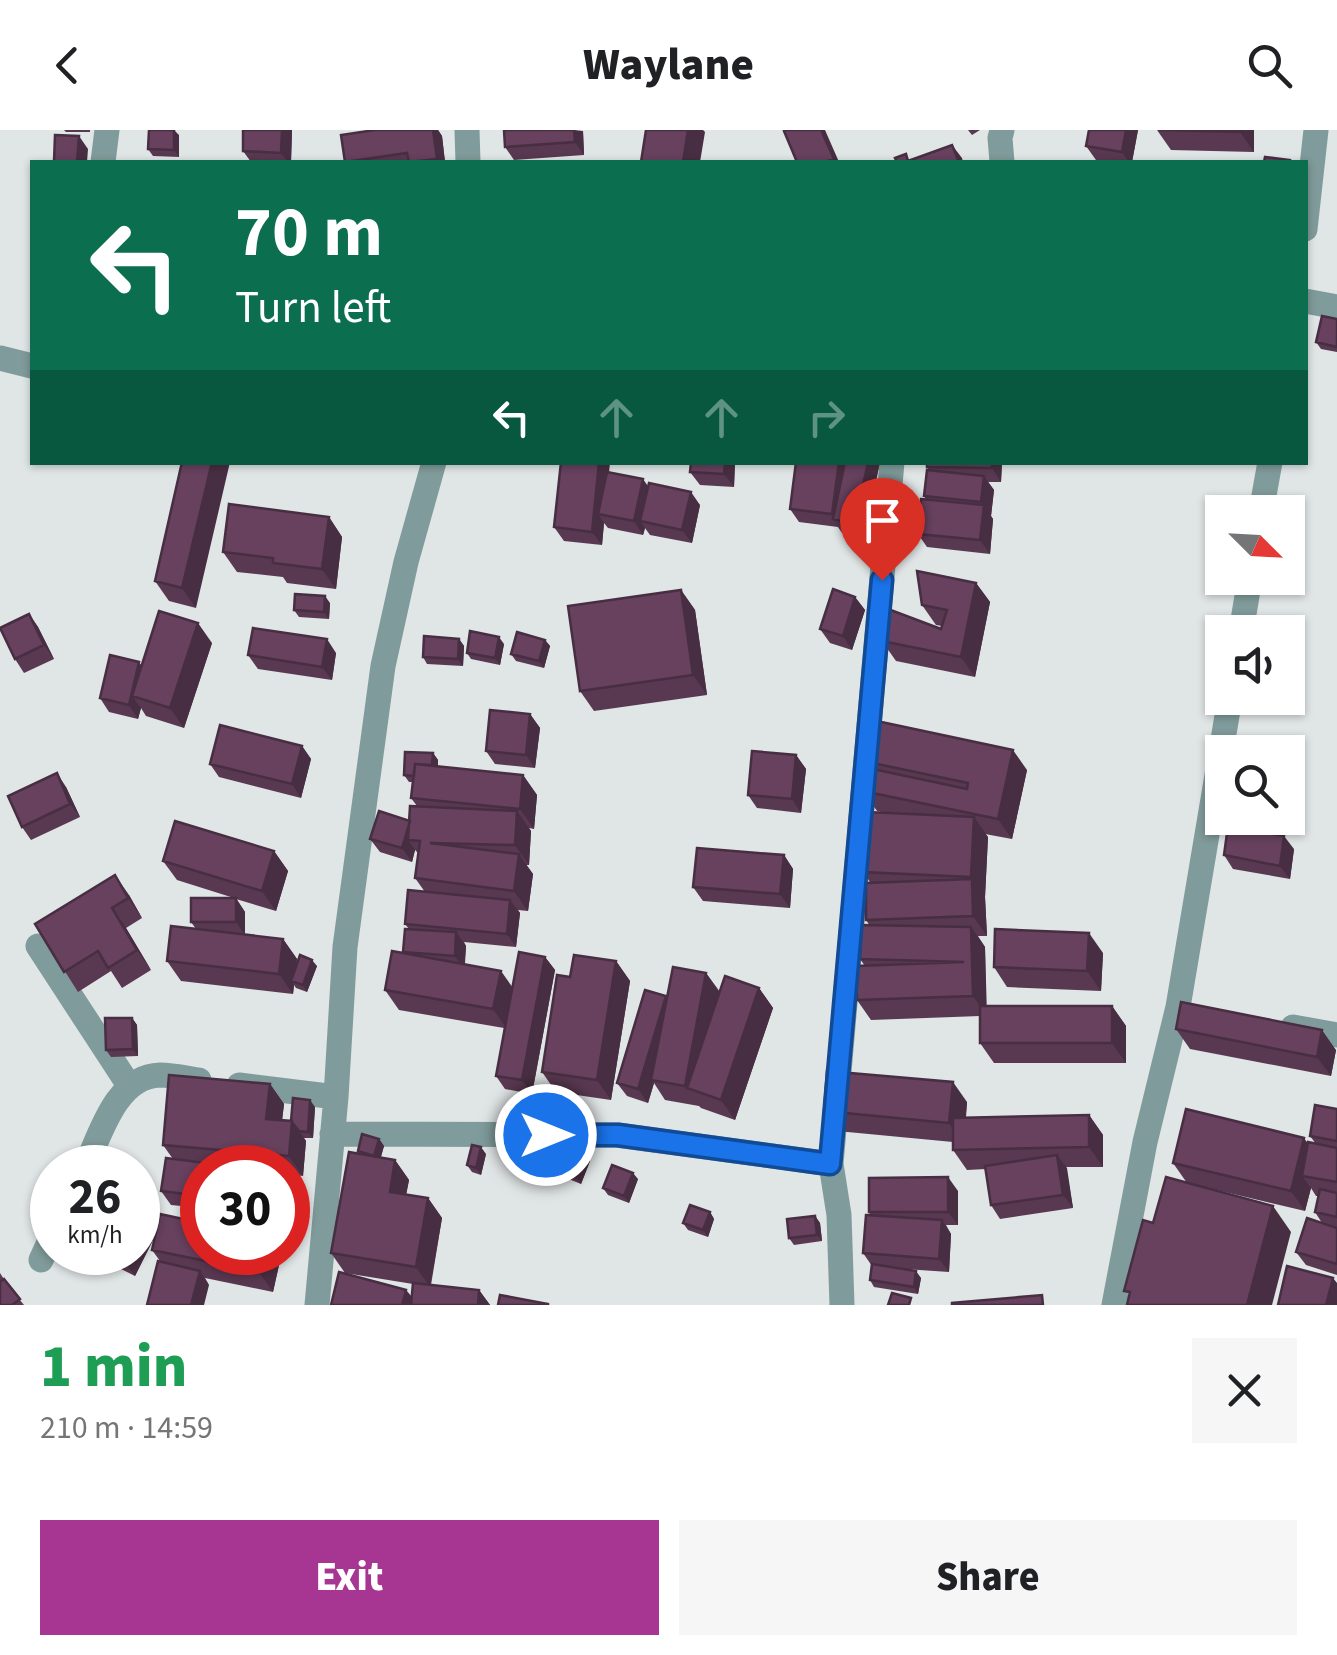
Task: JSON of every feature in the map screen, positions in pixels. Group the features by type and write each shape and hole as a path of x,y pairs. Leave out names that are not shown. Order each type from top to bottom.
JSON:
{"street":[{"path":"103,160 107,130"},
{"path":"467,130 468,160"},
{"path":"1002,130 1002,160"},
{"path":"1308,202 1316,130"},
{"path":"1308,302 1337,307"},
{"path":"0,358 30,366"},
{"path":"317,1305 345,947 383,666 433,465"},
{"path":"842,1305 839,1215 830,1164 892,465"},
{"path":"1265,495 1270,465"},
{"path":"1114,1305 1145,1142 1187,1008 1228,715"},
{"path":"38,946 130,1087"},
{"path":"1266,1022 1337,1035"},
{"path":"96,1145 116,1103 130,1087 156,1075 336,1097"},
{"path":"332,1134 618,1135 830,1164"}],"building":[{"path":"149,130 174,130 174,150 148,149"},
{"path":"243,130 282,130 281,153 243,151"},
{"path":"375,130 433,130 437,159 409,160 407,153 345,160 341,135"},
{"path":"504,130 574,130 575,142 505,147"},
{"path":"646,130 688,130 683,160 641,160"},
{"path":"821,130 834,159 796,160 784,131"},
{"path":"1089,130 1126,130 1122,152 1086,146"},
{"path":"1159,130 1240,130 1240,132"},
{"path":"55,135 79,136 77,160 54,160"},
{"path":"952,145 958,160 911,160"},
{"path":"1322,316 1337,319 1337,347 1316,342"},
{"path":"181,465 211,465 182,588 155,581"},
{"path":"561,465 599,465 592,532 554,527"},
{"path":"691,465 725,465 724,474 690,472"},
{"path":"796,465 839,465 832,514 790,509"},
{"path":"844,465 867,465 855,524 833,519"},
{"path":"927,465 992,465 992,468"},
{"path":"927,470 984,476 981,502 924,496"},
{"path":"607,472 643,479 634,521 598,514"},
{"path":"649,483 691,492 682,530 640,521"},
{"path":"921,499 984,505 980,540 918,534"},
{"path":"229,504 329,517 322,569 223,552"},
{"path":"917,571 976,583 961,657 882,641 888,609 941,629 947,610 922,605"},
{"path":"833,589 855,597 843,636 820,629"},
{"path":"681,590 693,675 580,691 568,606"},
{"path":"295,594 325,596 324,612 294,610"},
{"path":"159,611 198,623 170,708 132,696"},
{"path":"29,614 44,645 15,659 0,628"},
{"path":"253,628 327,639 322,667 248,655"},
{"path":"470,631 499,637 495,658 467,653"},
{"path":"517,632 545,640 539,661 511,654"},
{"path":"424,636 459,639 458,659 423,657"},
{"path":"110,655 139,662 129,705 100,698"},
{"path":"490,710 530,714 526,755 486,751"},
{"path":"872,720 1013,750 998,819 863,791 868,768 967,789 968,783 863,761"},
{"path":"220,725 302,746 292,784 210,764"},
{"path":"752,751 796,755 792,799 748,795"},
{"path":"405,752 433,753 432,765 415,764 414,776 404,775"},
{"path":"415,764 523,775 520,809 411,798"},
{"path":"57,773 70,804 22,827 8,796"},
{"path":"410,806 517,811 515,845 430,843 519,854 514,891 415,878 420,841 408,840"},
{"path":"379,811 410,821 402,848 370,839"},
{"path":"867,812 974,817 971,877 863,872"},
{"path":"175,821 274,851 262,891 163,861"},
{"path":"1227,835 1284,836 1280,866 1224,855"},
{"path":"697,848 784,855 780,894 693,887"},
{"path":"115,875 128,898 112,908 137,950 108,968 98,951 64,972 35,924"},
{"path":"972,879 973,916 866,920 866,883"},
{"path":"408,890 510,900 507,934 405,924"},
{"path":"191,898 236,898 236,922 191,922"},
{"path":"861,925 971,927 973,996 857,1000 856,966 964,962 860,959"},
{"path":"171,926 283,939 279,974 167,961"},
{"path":"405,929 456,932 455,956 403,952"},
{"path":"995,929 1089,933 1087,971 994,967"},
{"path":"392,951 501,971 493,1009 385,990"},
{"path":"519,952 545,957 522,1080 496,1076"},
{"path":"300,955 312,960 303,985 291,981"},
{"path":"574,955 616,961 597,1080 542,1072 557,975 570,977"},
{"path":"673,967 706,973 685,1086 651,1080"},
{"path":"725,976 759,988 721,1100 687,1088"},
{"path":"645,990 666,996 638,1089 617,1083"},
{"path":"1181,1002 1322,1030 1317,1057 1176,1029"},
{"path":"980,1006 1112,1006 1112,1043 980,1043"},
{"path":"105,1018 132,1018 133,1049 106,1050"},
{"path":"827,1071 953,1082 949,1123 824,1111"},
{"path":"169,1075 270,1084 266,1119 292,1121 290,1145 163,1145"},
{"path":"293,1098 310,1100 308,1132 299,1131 291,1121"},
{"path":"1315,1105 1337,1109 1337,1141 1310,1136"},
{"path":"1186,1109 1304,1138 1291,1191 1173,1163"},
{"path":"1089,1115 1089,1147 953,1150 953,1118"},
{"path":"362,1134 379,1139 374,1156 358,1151"},
{"path":"1308,1142 1337,1148 1337,1182 1302,1176"},
{"path":"472,1145 481,1147 476,1168 467,1165"},
{"path":"564,1145 585,1154 576,1177 554,1168"},
{"path":"349,1152 395,1160 390,1192 428,1198 416,1267 331,1253"},
{"path":"1057,1155 1063,1195 991,1205 985,1166"},
{"path":"166,1158 180,1160 180,1193 161,1191"},
{"path":"612,1165 633,1173 624,1196 603,1188"},
{"path":"948,1177 948,1212 869,1212 869,1178"},
{"path":"1166,1177 1273,1206 1247,1305 1127,1305 1130,1292 1124,1291 1143,1220 1153,1223"},
{"path":"1320,1189 1337,1193 1337,1217 1315,1212"},
{"path":"690,1205 710,1212 703,1230 683,1223"},
{"path":"160,1214 180,1218 180,1256 160,1252"},
{"path":"866,1215 942,1220 939,1259 863,1253"},
{"path":"815,1216 817,1235 789,1238 787,1219"},
{"path":"1307,1218 1337,1228 1337,1264 1296,1252"},
{"path":"160,1261 180,1266 180,1275 199,1275 191,1305 147,1305 154,1275 160,1275"},
{"path":"872,1264 916,1271 914,1287 870,1280"},
{"path":"1287,1266 1333,1278 1326,1305 1278,1305"},
{"path":"339,1272 406,1290 402,1305 331,1305"},
{"path":"4,1279 20,1299 12,1305 0,1305 0,1282"},
{"path":"413,1283 479,1290 478,1305 411,1305"},
{"path":"892,1293 911,1298 909,1305 888,1305"},
{"path":"500,1295 548,1304 548,1305 498,1305"},
{"path":"1042,1295 1043,1305 952,1305 952,1303"}],"route":[{"path":"546,1135 618,1135 830,1164 882,580"}]}
